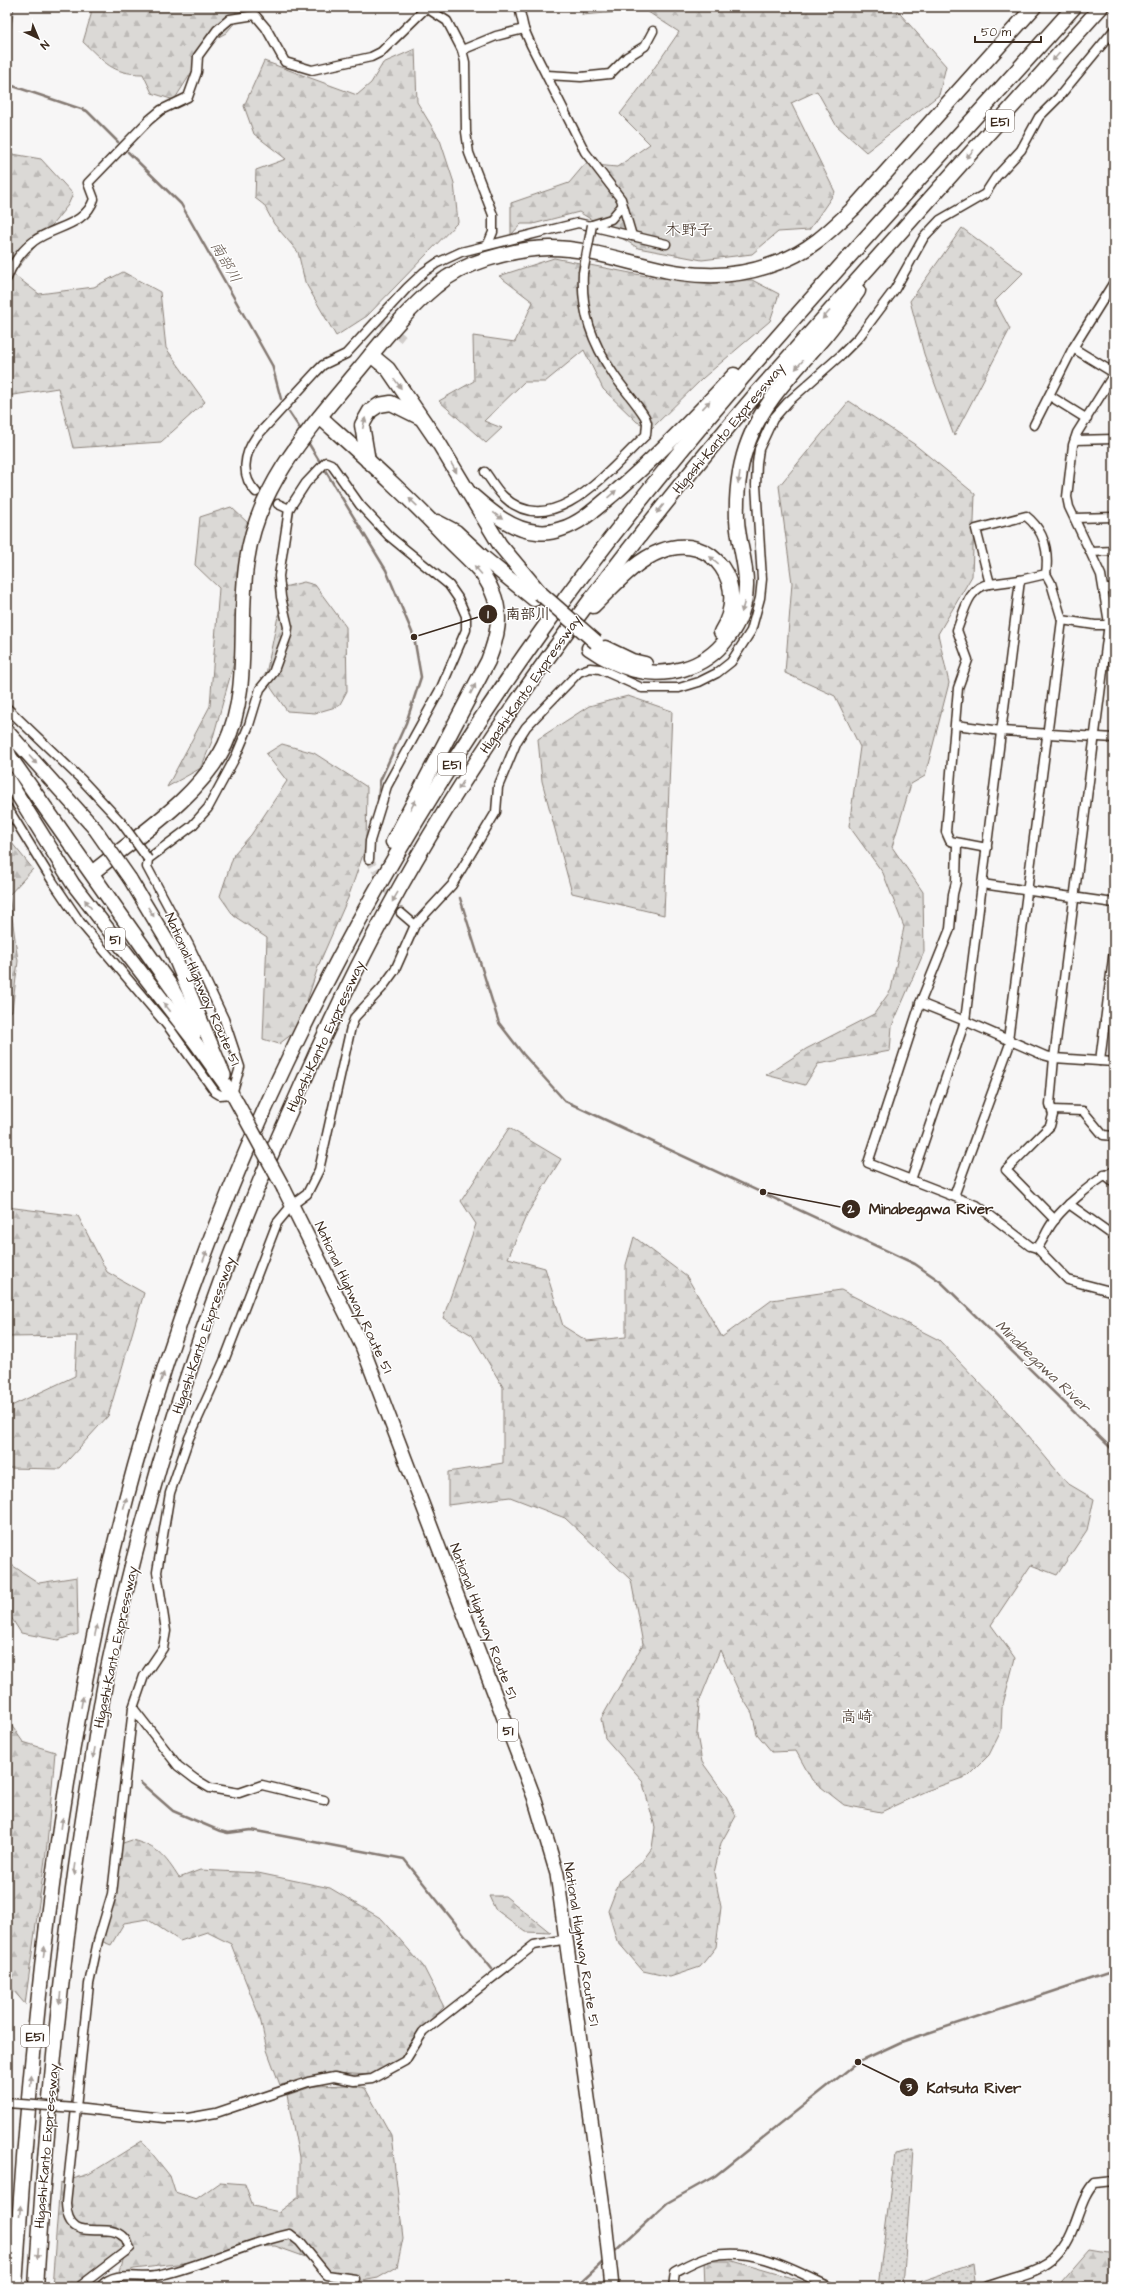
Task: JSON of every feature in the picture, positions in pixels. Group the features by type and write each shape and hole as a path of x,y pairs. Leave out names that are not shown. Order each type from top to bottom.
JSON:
{"highway":[{"path":"92,873 191,792 205,777 226,743 233,724 240,691 246,562 252,533 259,510 270,488 320,417 420,299 438,283 455,272 476,263 509,253 534,249 568,250 702,275 726,275 755,270 788,258 806,248 832,230 854,208 1034,7"},
{"name":"Higashi-Kanto Expressway","path":"16,2282 38,1993 66,1795 87,1668 122,1516 143,1438 169,1356 215,1226 279,1077 333,968 368,903 421,812 469,736 570,592 684,449 872,232 1074,7"},
{"name":"Higashi-Kanto Expressway","path":"36,2287 54,2052 80,1831 107,1673 136,1550 196,1347 241,1226 280,1132 332,1017 387,910 443,814 527,687 605,579 690,472 756,394 1101,7"},
{"path":"467,491 505,521 522,529 548,532 573,524 604,502 657,456 872,232"},
{"path":"430,518 456,532 485,559 537,596 620,667 646,673 661,674 700,663 726,640 739,619 745,592 736,506 741,463 749,439 756,424 774,397 828,332 899,234"},
{"path":"371,355 388,369 421,418 500,545 537,596"},
{"path":"368,461 362,425 370,411 379,405 390,404 421,418"},
{"path":"320,417 430,518 488,582 496,602 498,630 488,661 386,854 368,903"},
{"path":"527,687 590,610 630,572 651,556 672,548 690,548 711,557 724,571 732,594 730,616 720,633 698,654 669,663 650,664 622,656 593,645"},
{"name":"National Highway Route 51","path":"7,731 95,829 130,879 169,944 233,1096 284,1189 362,1346 534,1797 557,1874 567,1938 612,2287"},
{"path":"8,755 172,988 204,1028"},
{"name":"National Highway Route 51","path":"7,778 73,884 194,1042 233,1096"},
{"path":"172,988 206,1053 211,1067"}],"street":[{"path":"519,7 524,28 585,152 617,193 632,236"},
{"path":"7,278 15,259 35,240 86,214 94,199 88,183 149,120 161,110 188,97 197,72 198,56 217,30 230,19 255,14 266,28 284,62 312,70 371,57 381,52 426,8 440,15 447,21 462,50 465,62 466,132 469,153 493,215 493,232 488,244"},
{"path":"462,50 496,36 524,28"},
{"path":"79,2287 130,2248 124,2237 118,2233 79,2228 71,2223 66,2216 66,2203 89,1984 98,1941 112,1894 133,1708 144,1676 163,1648 166,1631 157,1572 170,1493 189,1438 224,1361 277,1223 292,1205 306,1194 319,1170 351,1027 355,1016 382,988 395,970 415,925 452,885 496,812 498,788 517,741 526,727 579,672 590,668 600,669 642,688 679,688 699,682 717,673 731,662 751,631 760,598 762,580 756,485 757,463 759,449 773,419 788,402 859,337 895,289 924,237 935,226 956,210 976,201 985,194 996,177 1021,150 1039,117 1058,98 1114,30"},
{"path":"547,76 580,78 610,74 626,57 639,52 645,46 653,31"},
{"path":"592,225 611,219 622,206"},
{"path":"256,492 250,486 246,474 246,455 250,446 316,372 323,366 346,354 406,288 424,272 449,257 488,244 578,223 592,225 666,244"},
{"path":"485,472 500,493 513,504 526,511 547,512 570,502 591,486 646,435 647,423 645,417 614,375 590,330 582,297 583,274 592,225"},
{"path":"1034,425 1073,348 1114,282"},
{"path":"1055,1220 1006,1170 1050,1126 1053,1115 1050,1104 1054,1058 1095,737 1111,626 1101,574 1067,497 1075,440 1086,418 1114,374 1073,348"},
{"path":"1050,396 1086,418"},
{"path":"1075,440 1114,439"},
{"path":"148,859 192,826 208,808 236,756 249,725 260,689 273,673 288,627 281,597 279,576 290,509 306,483 322,464 326,462 330,464 360,505 389,536 449,585 458,598 466,616 466,630 441,688 387,786 370,841 369,859"},
{"path":"278,504 290,509"},
{"path":"954,1196 1009,1040 1062,620 1051,583 1046,574 1047,550 1043,536 1035,523 1026,516 976,529 990,584"},
{"path":"1075,518 1114,517"},
{"path":"1091,552 1114,551"},
{"path":"987,848 957,844 950,841 946,832 958,688 968,660 957,630 971,594 990,584 1020,580 1046,574"},
{"path":"911,1180 965,1021 1020,580"},
{"path":"1104,589 1114,589"},
{"path":"1062,620 1111,626"},
{"path":"7,708 82,780 121,822 148,859 148,867 189,945 224,1019 240,1066 233,1096 215,1092 170,1029 80,922 53,882 7,807"},
{"path":"956,725 1001,731 1114,738"},
{"path":"957,844 956,882 953,894 950,929 920,1003 868,1163 978,1206 1030,1246 1036,1248 1068,1280 1114,1292"},
{"path":"982,884 1114,903"},
{"path":"400,913 415,925"},
{"path":"1100,1061 1112,981 1114,950"},
{"path":"920,1003 1054,1058 1114,1062"},
{"path":"1105,1021 1114,1021"},
{"path":"1052,1110 1083,1111 1103,1135 1114,1136"},
{"path":"1036,1248 1045,1238 1055,1220 1069,1204 1093,1186 1104,1175 1114,1171"},
{"path":"1104,1175 1114,1183"},
{"path":"1069,1204 1114,1236"},
{"path":"133,1708 178,1766 195,1780 210,1788 239,1793 262,1785 324,1800"},
{"path":"7,2102 164,2118 188,2118 216,2113 308,2082 334,2077 354,2081 372,2079 405,2061 423,2032 534,1945 567,1938"},
{"path":"986,2287 1040,2270 1057,2257 1070,2237 1088,2190 1095,2183 1114,2181"},
{"path":"100,2287 115,2277 128,2275 160,2276 290,2234 300,2242 327,2275 355,2279"},
{"path":"673,2287 675,2272 690,2264 711,2256 742,2254 783,2265 830,2287"}],"green space":[{"path":"7,7 14,7 7,52"},
{"path":"91,7 248,7 226,33 203,45 193,70 174,100 152,93 143,74 123,72 109,66 83,42 91,15"},
{"path":"584,7 894,7 946,66 939,95 866,152 836,125 817,91 791,103 835,192 809,230 778,232 752,254 702,260 638,248 579,212 533,224 521,224 511,235 511,203 569,183 585,164 617,167 650,144 620,114 646,80 679,32 645,10 582,15"},
{"path":"415,49 417,102 440,140 454,183 458,222 367,316 336,336 305,282 298,252 274,224 264,205 255,198 256,170 286,159 254,134 244,106 264,61 357,95 371,83 383,63"},
{"path":"7,153 41,159 73,194 68,205 13,274 39,294 94,287 123,272 160,292 166,348 205,402 161,442 73,448 58,388 7,396"},
{"path":"962,228 1023,273 995,301 1010,329 954,436 924,354 910,301"},
{"path":"554,258 656,278 752,280 779,294 770,321 703,378 652,428 637,422 603,389 584,350 545,382 524,382 484,421 502,428 486,443 439,401 474,381 473,336 515,342 533,302 499,276"},
{"path":"849,401 914,444 975,494 972,576 938,634 949,683 925,776 911,784 892,847 923,892 924,952 892,1026 890,1051 818,1064 805,1085 766,1075 806,1049 874,1014 891,990 904,927 883,873 849,826 860,747 835,696 785,673 792,583 779,486"},
{"path":"231,507 249,524 235,659 212,741 201,768 167,787 210,706 219,588 195,565 200,517"},
{"path":"304,582 315,585 346,627 347,691 339,706 315,713 287,711 265,679 284,587"},
{"path":"628,696 672,711 664,915 572,893 542,781 538,739 589,706"},
{"path":"282,744 314,753 367,787 366,846 348,898 319,964 304,1010 292,1034 279,1044 263,1039 267,938 234,916 220,896 234,854 251,835 287,781 266,754"},
{"path":"7,837 33,869 9,895 18,961 12,1011 7,1013"},
{"path":"509,1128 561,1159 527,1214 508,1258 545,1268 563,1326 587,1341 626,1337 626,1265 634,1237 687,1277 722,1337 772,1300 841,1290 939,1340 1012,1417 1067,1483 1094,1499 1087,1530 1057,1575 1031,1565 991,1625 1015,1658 1002,1708 1001,1731 989,1755 968,1776 926,1791 881,1812 844,1805 812,1780 796,1751 772,1752 757,1734 752,1713 740,1694 720,1650 699,1702 697,1735 702,1762 725,1794 736,1816 721,1843 714,1873 721,1907 716,1947 700,1967 670,1977 643,1971 617,1941 608,1911 620,1880 641,1863 652,1848 655,1827 642,1780 605,1738 601,1719 643,1644 631,1580 565,1518 510,1497 448,1505 448,1472 503,1463 503,1387 472,1335 443,1318 476,1224 461,1201"},
{"path":"7,1207 78,1216 107,1272 144,1293 108,1416 60,1469 7,1468 7,1408 75,1376 77,1336 7,1336"},
{"path":"7,1562 39,1583 77,1577 78,1634 58,1640 21,1633 7,1611"},
{"path":"7,1719 23,1742 55,1752 47,1845 25,2004 7,1983 9,1918 7,1917"},
{"path":"132,1840 155,1849 160,1853 179,1878 200,1870 258,1873 330,1888 382,1919 423,1966 444,2007 415,2035 399,2061 370,2075 334,2073 280,2085 267,2050 260,2018 231,1944 207,1932 180,1941 147,1919 124,1923 111,1945 101,1941 114,1902 120,1844"},
{"path":"489,1896 505,1896 551,1933 526,1932 495,1909"},
{"path":"350,2085 365,2088 391,2135 403,2238 397,2267 378,2278 357,2282 330,2274 314,2260 275,2246 241,2247 239,2242 240,2247 194,2262 134,2269 119,2275 126,2249 88,2279 86,2287 52,2287 60,2183 89,2174 142,2141 170,2176 175,2192 196,2199 220,2182 245,2184 253,2206 279,2212 299,2197 299,2157 287,2095 314,2086"},
{"path":"913,2150 903,2287 878,2287 895,2154"},
{"path":"1090,2249 1114,2253 1114,2287 1060,2287 1062,2281"},
{"path":"704,2261 733,2261 808,2283 812,2287 705,2287"},
{"path":"972,2264 974,2281 959,2287 905,2287"}],"waterway":[{"name":"南部川","path":"7,84 87,111 118,142"},
{"name":"南部川","path":"128,152 181,204 272,365 281,399"},
{"name":"南部川","path":"289,412 301,430"},
{"name":"南部川","path":"309,444 386,570 414,637 421,677 406,723 380,781 378,799"},
{"name":"Minabegawa River","path":"460,898 499,1023 523,1054 565,1101 915,1264 941,1282 1114,1451"},
{"path":"141,1783 173,1811 220,1831 228,1833 251,1830 404,1859 492,1969"},
{"path":"613,2253 667,2203 715,2176 858,2062 901,2042 1114,1971"},
{"path":"576,2287 605,2260"}],"tunnel":[{"path":"378,319 406,341"},
{"path":"369,859 401,913"}],"place":[{"name":"南部川","path":"414,637"},
{"name":"Minabegawa River","path":"763,1192"},
{"name":"Katsuta River","path":"858,2062"}],"district":[{"name":"木野子","path":"689,229"},
{"name":"高崎","path":"857,1716"}]}
